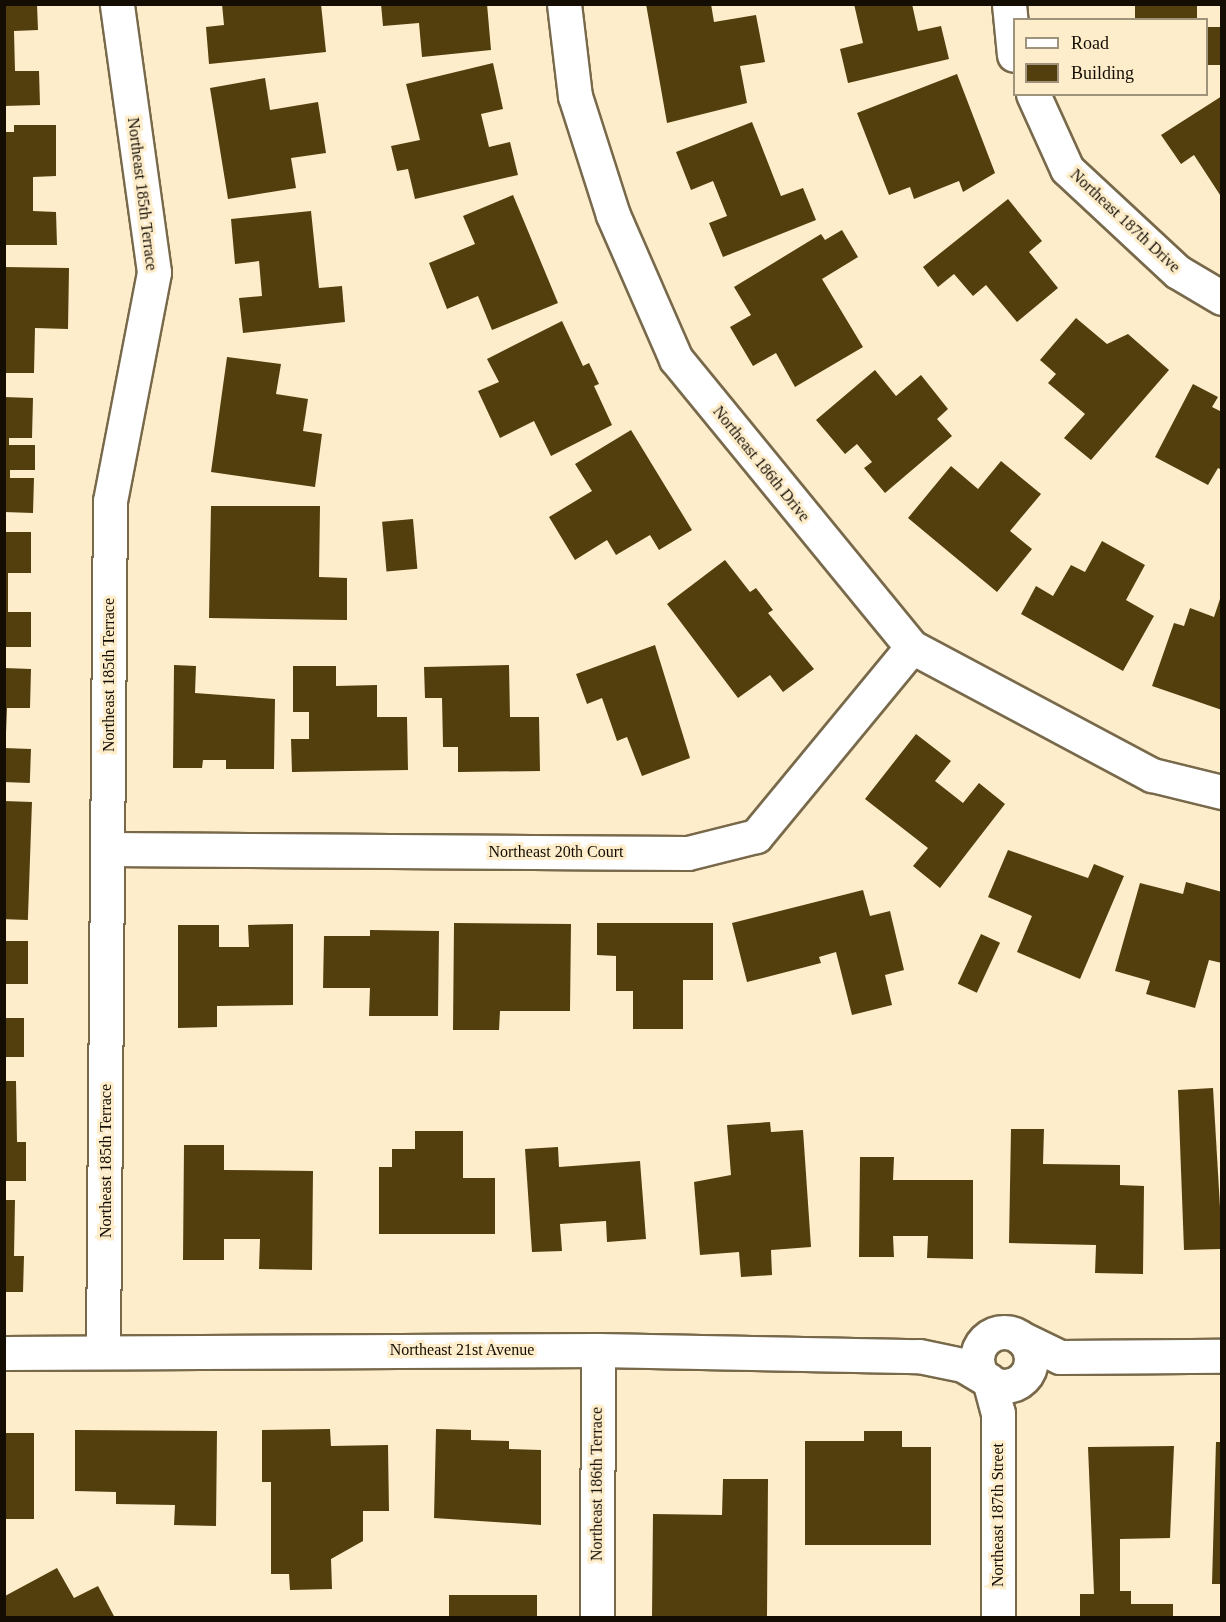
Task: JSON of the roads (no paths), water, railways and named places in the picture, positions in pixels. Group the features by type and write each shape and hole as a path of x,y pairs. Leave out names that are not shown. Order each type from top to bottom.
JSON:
{"street":[{"name":"Northeast 185th Terrace","path":"103,1352 110,501 154,273 117,4"},
{"name":"Northeast 186th Drive","path":"564,4 578,107 613,215 676,359 912,647 1152,775 1221,792"},
{"path":"1010,4 1013,42"},
{"name":"Northeast 187th Drive","path":"1034,96 1067,169 1178,272 1221,298"},
{"name":"Northeast 20th Court","path":"108,849 688,853 756,836 912,647"},
{"path":"1004,1379 978,1353 988,1338 1005,1332 1060,1357"},
{"name":"Northeast 21st Avenue","path":"919,1356 988,1338"},
{"path":"1004,1379 1031,1361 1021,1338"},
{"name":"Northeast 21st Avenue","path":"4,1353 598,1350 919,1356 963,1365 1004,1379"},
{"name":"Northeast 186th Terrace","path":"597,1617 598,1350"},
{"path":"1004,1379 1060,1357 1221,1356"},
{"name":"Northeast 187th Street","path":"998,1617 998,1413 1004,1379"}]}
